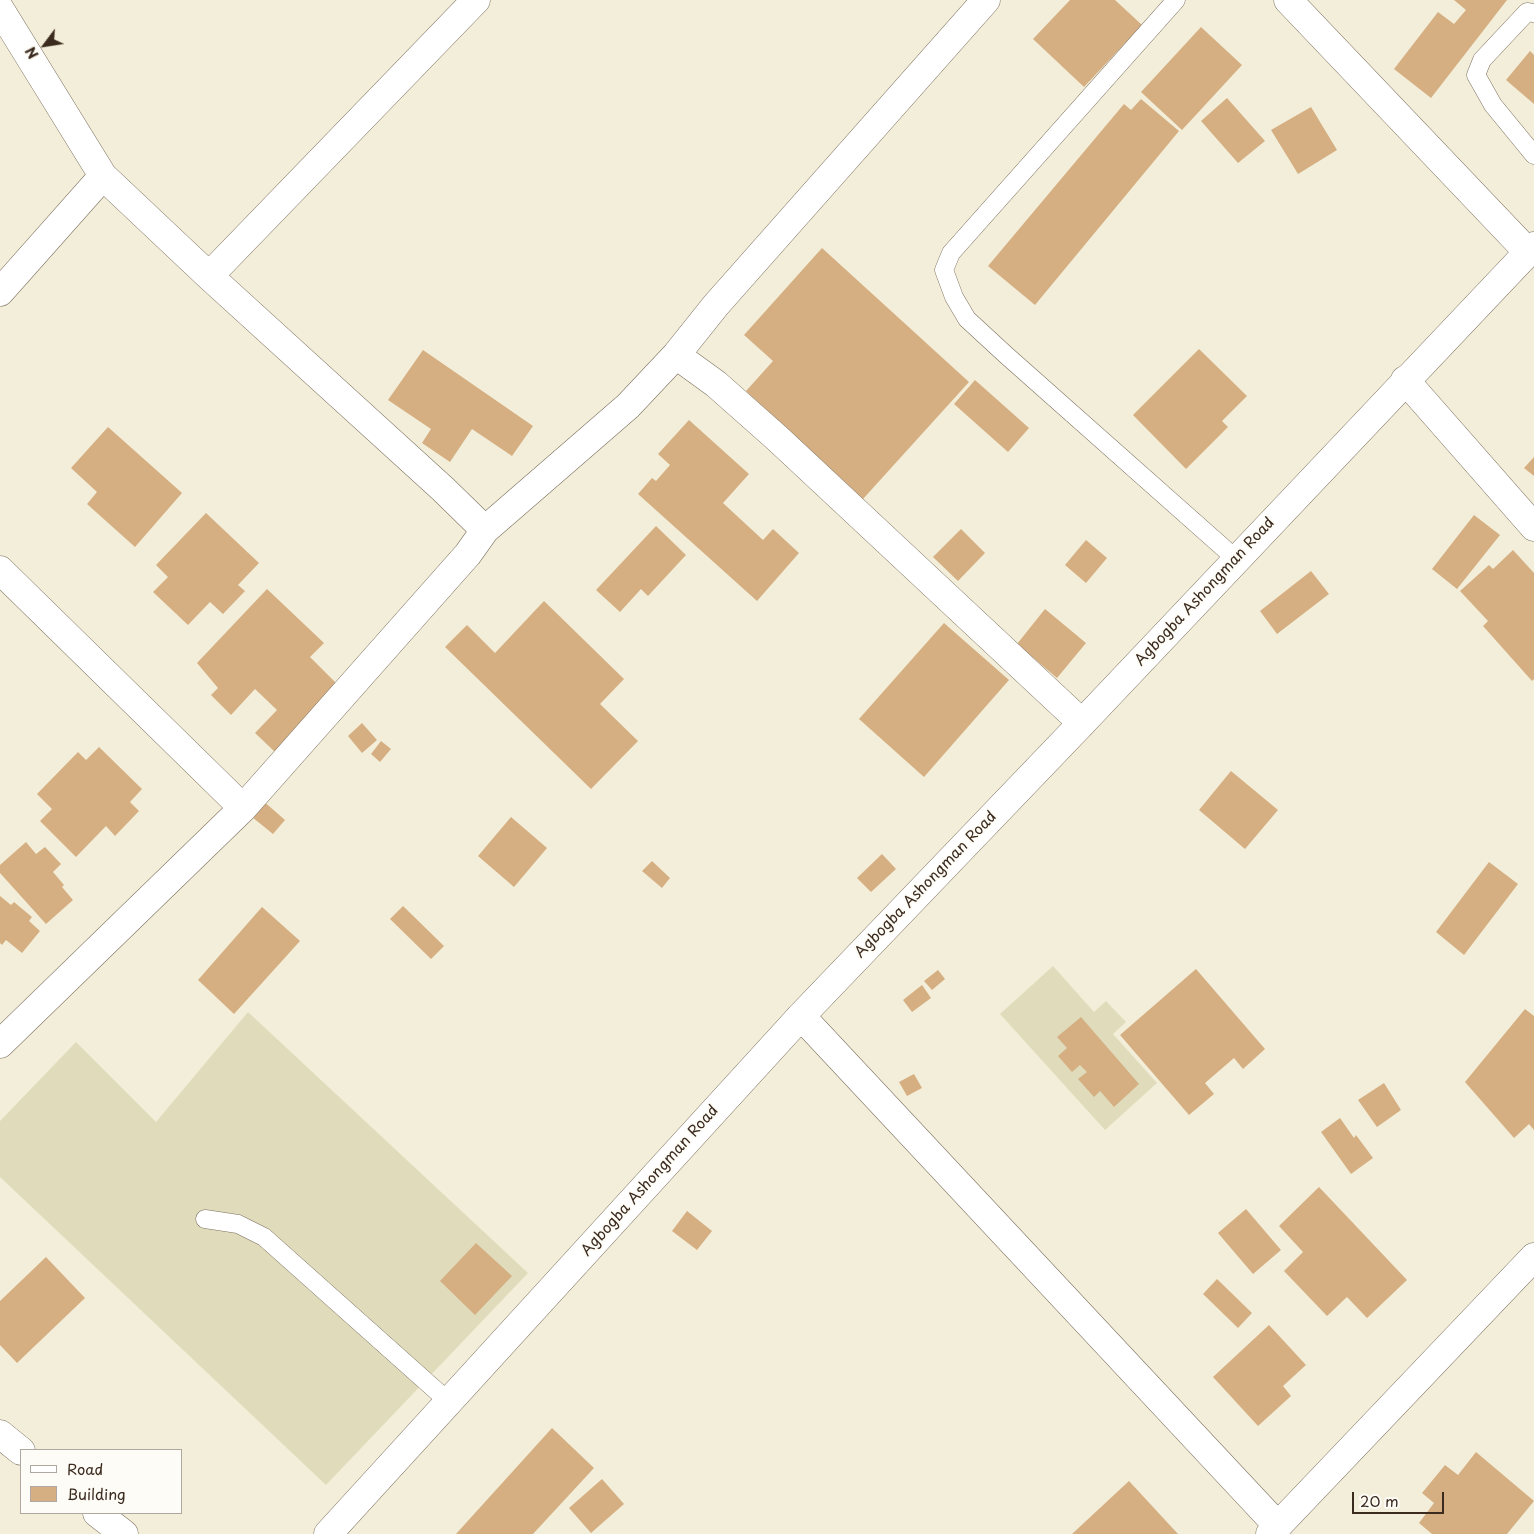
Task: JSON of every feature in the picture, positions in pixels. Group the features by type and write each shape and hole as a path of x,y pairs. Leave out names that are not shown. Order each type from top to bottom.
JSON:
{"street":[{"path":"208,276 476,0"},
{"path":"0,1044 244,808 468,554 485,530 628,406 676,355 723,297 986,0"},
{"path":"1288,0 1531,249"},
{"path":"7,8 102,176 208,276 443,489 485,530"},
{"path":"0,292 102,176"},
{"name":"Agbogba Ashongman Road","path":"328,1534 801,1016 1082,723 1531,249"},
{"path":"676,355 716,384 777,438 1082,723"},
{"path":"1405,380 1534,527"},
{"path":"0,570 244,808"},
{"path":"801,1016 1274,1530 1534,1256"},
{"path":"0,1434 20,1450"},
{"path":"98,1514 124,1534"}],"lane":[{"path":"1176,0 951,253 944,270 954,297 967,319 1006,356 1236,559"},
{"path":"1534,13 1527,12 1482,60 1476,75 1493,105 1534,155"},
{"path":"205,1219 238,1224 264,1237 449,1402"}],"shaded area":[{"path":"1053,966 1094,1012 1106,1001 1126,1022 1113,1034 1157,1083 1105,1130 1000,1014"},
{"path":"248,1012 528,1273 326,1485 0,1177 0,1121 76,1042 156,1122"}],"building":[{"path":"1070,0 1115,0 1142,25 1084,87 1033,39"},
{"path":"1454,0 1507,0 1431,98 1394,69 1438,12 1454,24 1466,10"},
{"path":"1201,27 1242,65 1182,130 1141,92"},
{"path":"1530,51 1534,55 1534,104 1506,80"},
{"path":"1227,98 1265,141 1238,163 1201,121"},
{"path":"1141,99 1179,131 1035,305 988,266 1124,104 1131,110"},
{"path":"1311,107 1337,150 1298,174 1271,130"},
{"path":"822,248 969,382 863,499 746,391 773,361 744,335"},
{"path":"1199,349 1247,396 1222,421 1228,427 1186,469 1133,415"},
{"path":"423,350 533,426 512,456 472,429 450,462 422,443 431,429 388,400"},
{"path":"975,380 1029,428 1008,452 954,404"},
{"path":"689,420 749,474 723,503 763,540 773,529 799,553 757,601 638,494 652,478 656,481 670,465 658,454"},
{"path":"108,427 182,493 135,547 87,504 97,492 71,468"},
{"path":"1534,457 1534,476 1524,468"},
{"path":"206,513 259,563 238,585 245,591 223,614 210,602 188,625 153,592 168,577 156,565"},
{"path":"1474,515 1500,535 1457,589 1432,569"},
{"path":"656,526 686,555 648,596 641,589 620,612 596,590"},
{"path":"961,529 985,553 958,581 933,557"},
{"path":"1086,540 1107,558 1086,583 1065,565"},
{"path":"1513,550 1534,573 1534,679 1532,681 1483,626 1488,621 1460,591 1489,565 1493,569"},
{"path":"1311,571 1329,594 1277,634 1260,611"},
{"path":"267,589 324,643 310,657 339,686 275,752 255,733 277,710 255,689 231,715 211,695 218,688 197,663"},
{"path":"544,601 624,679 600,704 638,741 591,789 445,647 467,625 495,653"},
{"path":"1045,609 1086,643 1057,678 1017,644"},
{"path":"944,623 1009,680 924,777 859,719"},
{"path":"362,723 377,740 362,753 348,736"},
{"path":"381,741 391,749 380,762 371,754"},
{"path":"99,747 142,789 130,802 139,811 115,836 106,826 76,857 40,821 52,809 37,794 78,752 86,760"},
{"path":"1231,771 1278,810 1245,849 1199,810"},
{"path":"261,799 285,820 273,834 252,817"},
{"path":"511,817 547,848 514,887 478,856"},
{"path":"26,842 36,854 45,847 61,864 53,872 73,900 46,924 0,873 0,865"},
{"path":"882,854 896,869 871,892 857,878"},
{"path":"652,861 670,878 662,888 642,871"},
{"path":"1489,862 1518,884 1464,955 1436,932"},
{"path":"0,896 11,905 14,902 32,917 29,921 40,931 22,953 6,940 2,945 0,943"},
{"path":"403,906 444,946 431,959 390,919"},
{"path":"262,907 300,941 234,1014 198,980"},
{"path":"1196,969 1265,1049 1243,1069 1234,1058 1205,1083 1214,1094 1189,1115 1120,1035"},
{"path":"938,970 945,979 932,990 924,981"},
{"path":"922,985 931,998 912,1012 903,1000"},
{"path":"1525,1009 1534,1016 1534,1130 1529,1124 1514,1138 1465,1082"},
{"path":"1081,1017 1139,1084 1114,1107 1100,1091 1094,1097 1078,1079 1087,1072 1080,1065 1072,1072 1058,1056 1067,1048 1057,1037"},
{"path":"914,1074 922,1088 907,1096 899,1082"},
{"path":"1384,1083 1401,1110 1377,1127 1358,1100"},
{"path":"1340,1118 1354,1138 1356,1135 1373,1158 1351,1174 1321,1132"},
{"path":"1319,1187 1407,1280 1367,1318 1347,1297 1327,1316 1284,1271 1303,1252 1279,1226"},
{"path":"1246,1209 1281,1250 1253,1274 1218,1233"},
{"path":"687,1211 712,1231 697,1250 672,1231"},
{"path":"476,1243 512,1276 475,1315 440,1281"},
{"path":"46,1257 85,1298 17,1363 0,1345 0,1301"},
{"path":"1217,1279 1252,1313 1238,1328 1203,1294"},
{"path":"1269,1325 1306,1365 1283,1386 1291,1396 1258,1426 1213,1377"},
{"path":"552,1428 594,1468 533,1534 456,1534"},
{"path":"1476,1452 1534,1501 1507,1534 1432,1534 1419,1523 1434,1503 1422,1493 1445,1465 1458,1475"},
{"path":"602,1479 624,1504 591,1533 569,1508"},
{"path":"1129,1481 1178,1534 1072,1534"}]}
